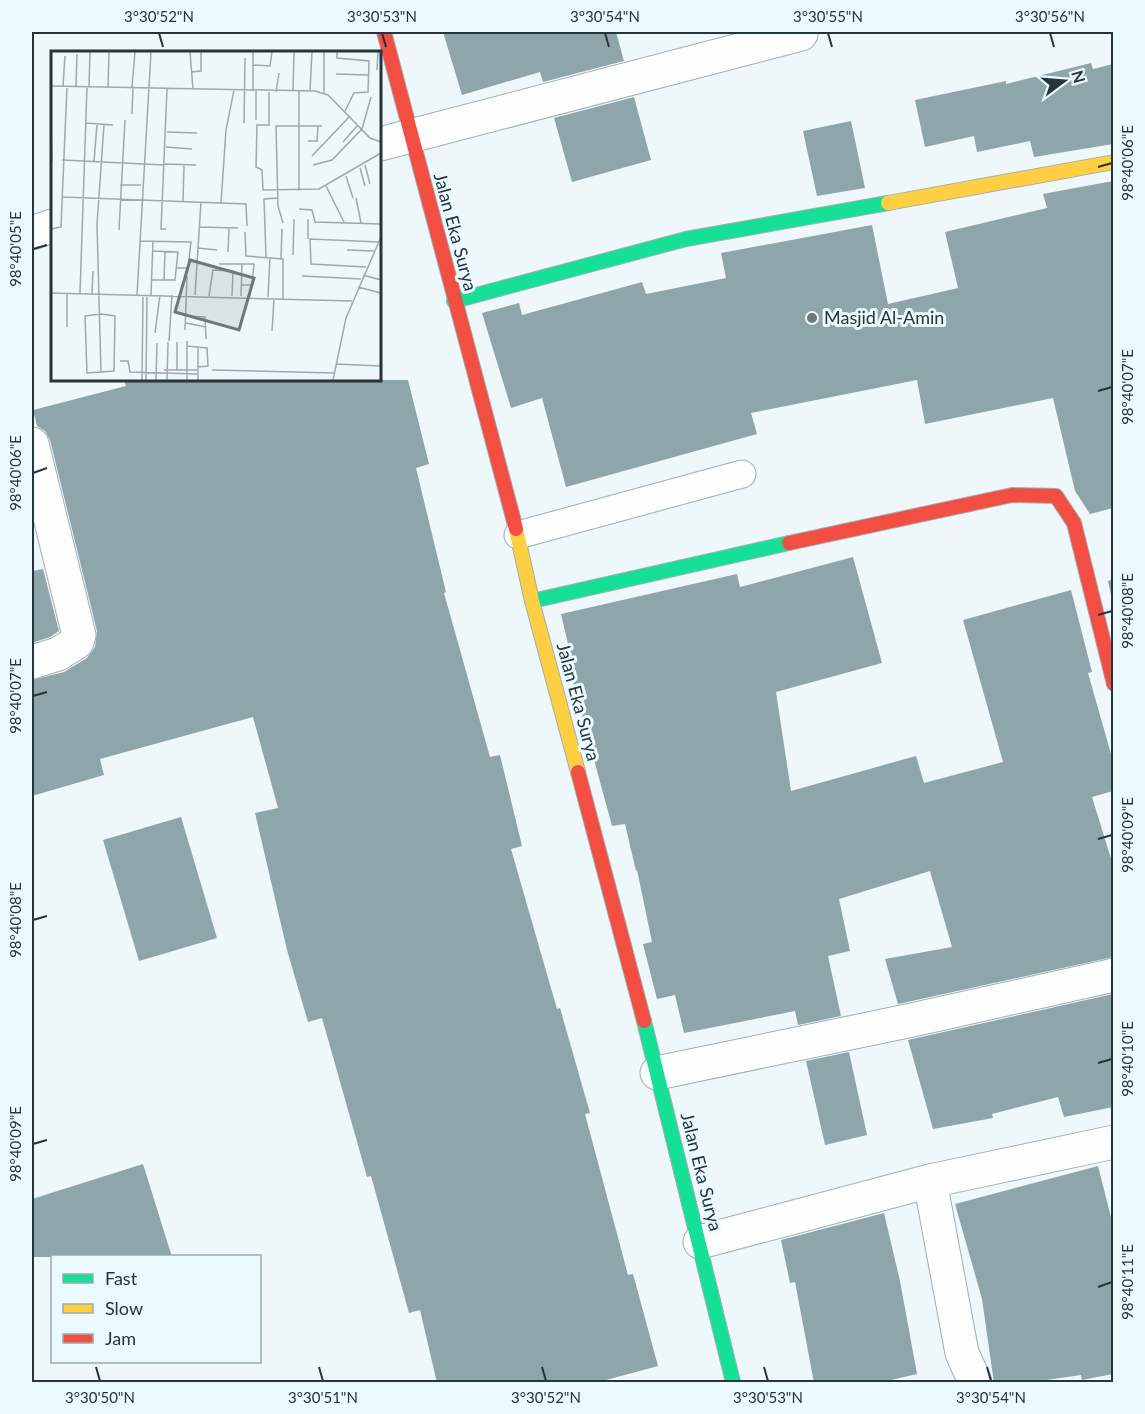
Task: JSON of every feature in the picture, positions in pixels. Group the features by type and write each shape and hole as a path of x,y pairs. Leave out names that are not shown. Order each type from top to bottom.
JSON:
{"street":[{"name":"Jalan Eka Surya","path":"384,32 395,140 454,301 518,535 532,601 657,1072 733,1383"},
{"path":"395,140 801,33"},
{"path":"454,301 686,239 1113,162"},
{"path":"32,232 51,226"},
{"path":"32,444 79,635 77,642 70,648 32,662"},
{"path":"532,601 1001,497 1056,496 1074,524 1113,684"},
{"path":"657,1072 1113,975"},
{"path":"700,1242 930,1181 1113,1142"},
{"path":"930,1181 962,1353 975,1383"}],"lane":[{"path":"518,535 742,474"}],"building":[{"path":"443,32 616,32 624,61 543,82 540,72 462,95"},
{"path":"1091,63 1093,69 1113,64 1113,144 1034,157 1030,141 977,152 974,136 925,147 915,100 1006,81 1006,84"},
{"path":"634,97 651,160 572,182 554,118"},
{"path":"851,121 865,188 817,196 803,131"},
{"path":"1113,181 1113,508 1090,514 1075,491 1053,398 925,424 917,380 751,413 757,434 566,487 542,398 511,408 482,313 519,303 522,315 642,282 646,294 726,278 721,253 872,225 888,304 958,288 945,232 1047,208 1043,194"},
{"path":"408,380 429,464 416,468 446,592 444,593 490,757 500,755 522,846 511,849 590,1113 585,1114 628,1275 633,1274 658,1366 595,1383 437,1383 420,1310 409,1313 371,1176 367,1177 322,1018 308,1022 287,950 255,813 278,808 253,717 100,759 104,775 32,796 32,680 64,672 87,658 95,647 97,631 50,440 45,431 37,426 33,410 126,386 124,381"},
{"path":"853,557 882,663 776,692 791,791 916,756 924,783 1003,762 963,620 1071,590 1092,672 1088,673 1113,761 1113,791 1092,797 1113,865 1113,957 898,1004 885,959 952,947 930,871 839,899 850,951 828,956 841,1016 798,1025 795,1011 684,1033 675,995 657,999 643,944 652,942 637,870 625,824 612,826 571,675 575,674 561,614 737,574 740,587"},
{"path":"43,569 59,631 50,637 32,643 32,571"},
{"path":"1113,579 1113,604 1108,581"},
{"path":"181,817 217,938 139,961 103,840"},
{"path":"1113,994 1113,1107 1064,1117 1058,1097 992,1114 993,1118 933,1129 908,1040"},
{"path":"849,1052 867,1135 825,1145 806,1061"},
{"path":"143,1164 171,1255 32,1257 32,1199"},
{"path":"1098,1166 1113,1225 1113,1374 1082,1380 1081,1375 1026,1383 994,1383 982,1299 955,1204"},
{"path":"884,1213 900,1281 917,1374 878,1383 814,1383 795,1282 790,1283 781,1240"}],"traffic: fast":[{"path":"454,301 686,239 888,203"},
{"path":"532,601 789,543"},
{"path":"644,1021 733,1382"}],"traffic: slow":[{"path":"888,203 1114,162"},
{"path":"516,529 532,601 578,772"}],"traffic: jam":[{"path":"384,32 516,529"},
{"path":"789,543 1012,495 1056,496 1074,523 1114,684"},
{"path":"578,772 644,1021"}],"place":[{"name":"Masjid Al-Amin","path":"812,318"}]}
